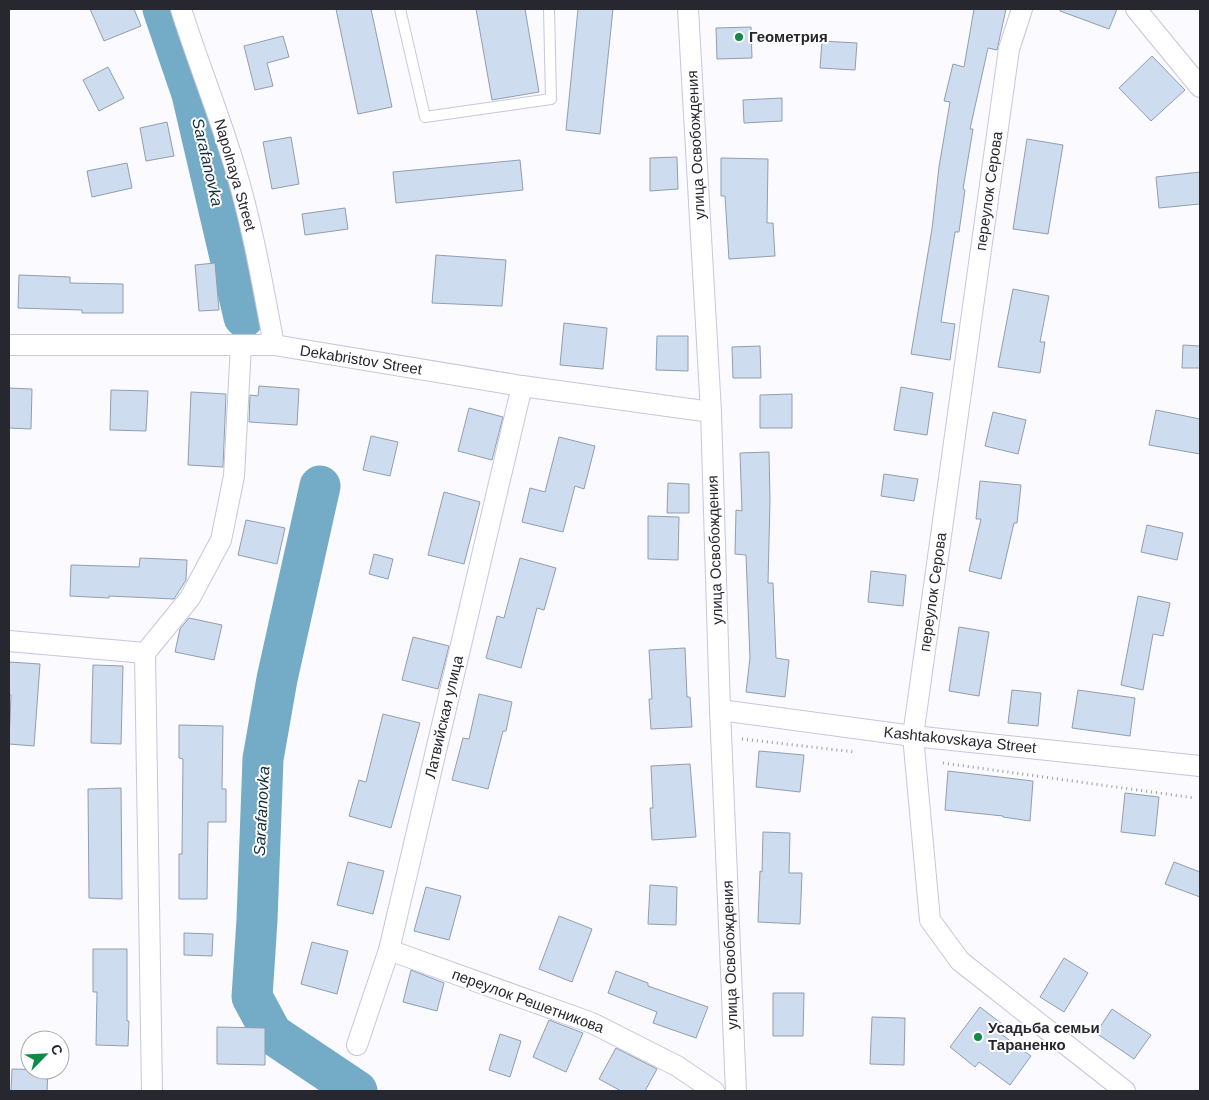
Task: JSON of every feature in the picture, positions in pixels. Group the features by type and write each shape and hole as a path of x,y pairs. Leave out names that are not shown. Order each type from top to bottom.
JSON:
{"street":[{"name":"Napolnaya Street","path":"181,9 194,52 219,116 236,171 255,245 274,345"},
{"name":"улица Освобождения","path":"688,9 711,412 720,710 736,1091"},
{"name":"переулок Серова","path":"1022,9 1009,49 913,736 930,920 960,961 1124,1091"},
{"path":"1136,9 1200,87"},
{"name":"Dekabristov Street","path":"9,345 274,345 522,386 711,412"},
{"path":"152,1091 145,653 190,598 221,540 234,476 240,345"},
{"name":"Латвийская улица","path":"357,1045 389,950 522,386"},
{"path":"9,641 145,653"},
{"name":"Kashtakovskaya Street","path":"720,710 913,736 1200,766"},
{"name":"переулок Решетникова","path":"389,950 592,1023 677,1066 714,1091"}],"lane":[{"path":"400,9 425,117 551,99 549,9"}],"path":[{"path":"721,737 857,752"},
{"path":"915,759 1195,798"}],"building":[{"path":"90,9 134,9 141,26 104,41"},
{"path":"336,9 371,9 392,107 358,114"},
{"path":"476,9 525,9 539,92 492,100"},
{"path":"578,9 613,9 600,134 566,130"},
{"path":"974,9 1006,9 997,50 988,48 970,129 973,129 963,189 965,190 959,232 955,232 941,322 955,324 950,360 911,354 932,229 939,167 950,102 944,101 953,64 964,67"},
{"path":"1060,9 1117,9 1109,29 1060,11"},
{"path":"751,27 752,58 717,59 716,28"},
{"path":"283,36 289,57 267,63 273,86 255,90 244,46"},
{"path":"822,41 857,43 855,70 820,68"},
{"path":"1152,56 1185,90 1151,121 1119,88"},
{"path":"108,67 124,98 99,111 83,80"},
{"path":"782,98 782,121 744,123 743,100"},
{"path":"167,122 174,156 146,161 140,128"},
{"path":"291,137 299,184 272,189 263,142"},
{"path":"1027,139 1063,145 1048,234 1013,229"},
{"path":"677,157 678,189 650,191 650,158"},
{"path":"721,158 768,159 767,223 773,223 775,256 729,259 725,196 721,196"},
{"path":"520,160 523,190 396,203 393,172"},
{"path":"127,163 132,188 92,197 87,171"},
{"path":"1200,172 1200,204 1159,208 1156,177"},
{"path":"345,208 348,229 305,235 302,214"},
{"path":"436,255 506,260 502,306 432,303"},
{"path":"215,263 219,310 199,311 195,265"},
{"path":"19,275 70,277 70,283 123,284 123,313 82,313 82,310 18,308"},
{"path":"1013,289 1049,296 1040,342 1045,342 1040,373 998,367"},
{"path":"564,323 607,328 603,369 560,365"},
{"path":"657,336 688,336 688,371 656,370"},
{"path":"1183,345 1200,346 1200,368 1182,368"},
{"path":"760,346 761,378 733,378 732,347"},
{"path":"259,386 299,389 297,425 249,422 250,395 258,396"},
{"path":"901,387 933,393 927,435 894,430"},
{"path":"9,388 32,389 31,429 9,428"},
{"path":"111,390 148,391 146,431 110,430"},
{"path":"191,392 226,394 223,467 188,465"},
{"path":"792,394 792,428 760,428 760,395"},
{"path":"469,408 503,417 492,460 458,451"},
{"path":"1156,410 1200,419 1200,454 1149,445"},
{"path":"993,412 1026,420 1018,454 985,446"},
{"path":"371,436 398,442 390,476 363,470"},
{"path":"559,437 595,446 584,489 575,486 563,532 522,522 530,488 545,492"},
{"path":"769,452 768,583 773,583 776,658 789,660 785,697 746,692 750,658 746,555 735,554 736,510 742,511 740,453"},
{"path":"884,474 918,479 914,501 881,496"},
{"path":"980,481 1021,485 1017,523 1014,523 1001,579 969,571 981,519 976,519"},
{"path":"668,483 689,484 689,513 667,513"},
{"path":"444,492 480,502 464,564 428,555"},
{"path":"648,516 679,517 678,560 648,559"},
{"path":"246,520 285,528 277,564 238,555"},
{"path":"1147,525 1183,533 1177,560 1141,552"},
{"path":"374,554 393,559 388,579 369,574"},
{"path":"140,558 187,560 186,580 174,599 70,596 71,565 139,567"},
{"path":"520,558 556,568 544,610 537,608 521,668 486,658 497,616 504,618"},
{"path":"871,571 906,575 903,606 868,602"},
{"path":"1138,596 1170,603 1163,636 1153,634 1143,690 1121,685"},
{"path":"189,618 222,625 214,660 175,652 180,629"},
{"path":"959,627 989,632 979,696 949,691"},
{"path":"413,637 449,646 438,689 402,680"},
{"path":"685,648 687,697 690,697 692,727 651,729 649,699 652,699 649,650"},
{"path":"9,662 40,664 34,746 9,744 11,695 9,694"},
{"path":"93,665 123,666 121,744 91,743"},
{"path":"1012,690 1041,693 1038,726 1008,723"},
{"path":"1078,690 1135,698 1130,736 1072,728"},
{"path":"479,694 512,702 506,731 503,731 488,789 452,780 463,738 469,739"},
{"path":"383,714 420,723 391,828 349,816 359,780 366,782"},
{"path":"179,725 223,726 222,789 226,789 226,822 208,822 207,899 179,899 179,854 182,854 183,759 179,758"},
{"path":"759,751 804,755 800,792 756,787"},
{"path":"690,764 696,837 652,840 650,808 653,808 651,766"},
{"path":"948,771 1033,781 1030,821 945,810"},
{"path":"121,788 122,899 89,898 88,789"},
{"path":"1125,793 1159,797 1155,836 1121,832"},
{"path":"763,832 790,833 789,873 802,873 800,924 758,922"},
{"path":"348,862 384,871 373,914 337,905"},
{"path":"1174,862 1200,872 1200,897 1165,884"},
{"path":"650,885 677,887 676,925 648,924"},
{"path":"426,887 461,896 449,940 414,931"},
{"path":"559,916 592,929 572,982 539,969"},
{"path":"184,933 213,934 212,956 184,955"},
{"path":"312,942 348,951 337,994 301,984"},
{"path":"93,949 127,949 128,1046 96,1045 97,992 93,992"},
{"path":"1064,958 1088,973 1064,1012 1040,997"},
{"path":"411,970 444,983 437,1011 403,1002"},
{"path":"616,971 648,983 648,986 708,1007 696,1038 653,1023 657,1012 608,993"},
{"path":"773,993 804,993 803,1036 773,1036"},
{"path":"980,1007 1006,1027 1001,1034 1031,1056 1010,1085 979,1062 975,1067 950,1047"},
{"path":"1112,1009 1151,1035 1134,1059 1096,1033"},
{"path":"872,1017 905,1018 904,1065 870,1064"},
{"path":"549,1020 583,1033 566,1072 533,1057"},
{"path":"217,1027 265,1028 265,1065 217,1064"},
{"path":"500,1034 521,1041 510,1077 489,1070"},
{"path":"616,1048 657,1069 645,1091 621,1091 599,1079"},
{"path":"12,1069 20,1069 20,1080 48,1080 47,1091 11,1091"}],"waterway":[{"name":"Sarafanovka","path":"163,9 192,94 244,317"},
{"name":"Sarafanovka","path":"320,486 277,679 263,759 252,997 272,1034 357,1091"}],"place":[{"name":"Геометрия","path":"739,37"},
{"name":"Усадьба семьи Тараненко","path":"978,1037"}]}
